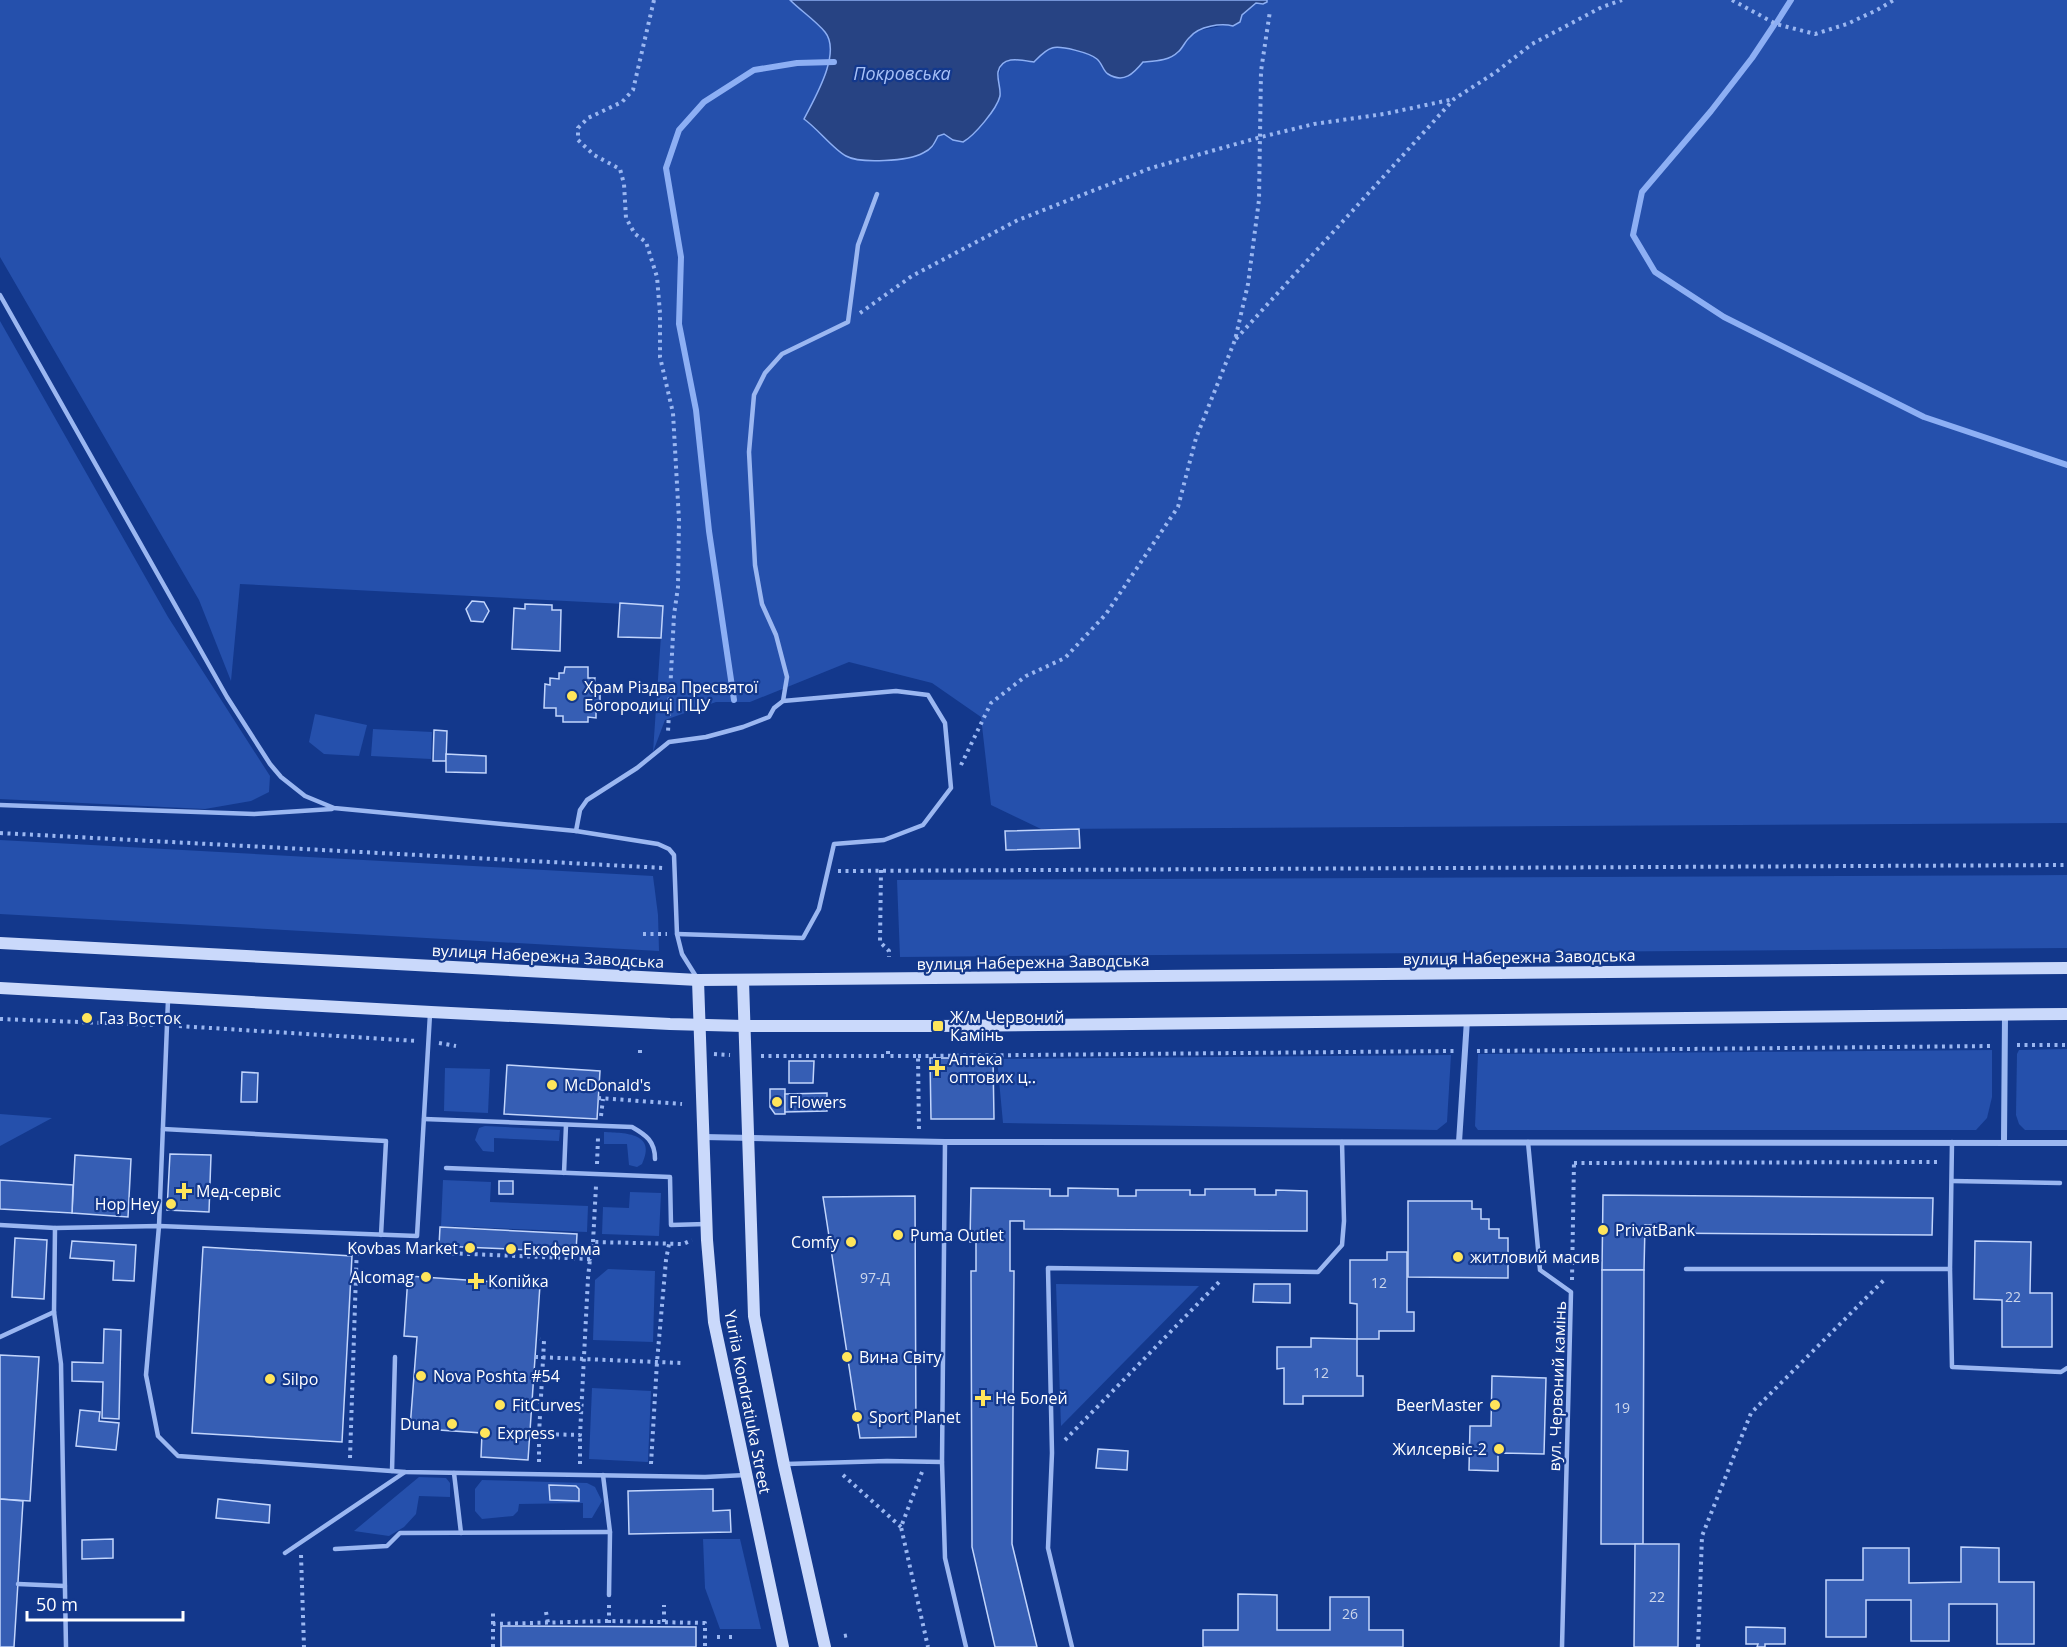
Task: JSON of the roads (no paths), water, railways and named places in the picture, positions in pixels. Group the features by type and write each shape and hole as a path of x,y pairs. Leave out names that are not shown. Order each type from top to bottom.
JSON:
{"main road":[{"name":"вулиця Набережна Заводська","path":"0,943 743,981 2067,968"},
{"name":"Yuriia Kondratiuka Street","path":"698,980 707,1224 714,1323 783,1647"},
{"name":"Yuriia Kondratiuka Street","path":"743,981 754,1316 784,1465 825,1647"},
{"path":"0,987 431,1012 744,1026 950,1026 2067,1014"}],"street":[{"path":"2004,1142 2005,1014"},
{"path":"1459,1142 1467,1020"},
{"path":"704,1137 920,1142 2067,1143"}],"lane":[{"path":"783,701 787,677 776,635 762,604 755,565 749,452 754,396 765,373 782,354 848,322 858,245 877,194"},
{"path":"0,295 227,696 270,764 281,777 305,796 334,808"},
{"path":"576,831 580,810 587,800 637,768 669,742 743,727 768,717 783,701 896,691 928,696 945,723 951,788 923,825 884,840 834,844 819,909 803,938 677,934"},
{"path":"0,805 254,814 334,808 576,831 663,846 674,855 677,934 682,954 698,980"},
{"path":"168,996 159,1226 146,1375 158,1436 178,1456 405,1472 723,1477 746,1475"},
{"path":"0,1225 55,1228 159,1226 417,1236 431,1012"},
{"path":"424,1119 632,1127 648,1136 655,1149 656,1159"},
{"path":"564,1173 566,1125"},
{"path":"163,1129 386,1142 381,1234"},
{"path":"945,1142 942,1462 945,1558 966,1647"},
{"path":"1071,1647 1048,1548 1052,1453 1048,1268 1318,1272 1342,1245 1344,1221 1342,1142"},
{"name":"вул. Червоний камінь","path":"1528,1142 1540,1270 1571,1293 1562,1647"},
{"path":"1952,1142 1950,1269 1952,1367 2061,1372 2067,1368"},
{"path":"446,1168 670,1177 671,1225 707,1224"},
{"path":"1952,1180 2060,1183"},
{"path":"55,1228 54,1312 61,1364 66,1647"},
{"path":"1686,1269 1950,1269"},
{"path":"0,1337 54,1312"},
{"path":"392,1471 395,1357"},
{"path":"784,1465 828,1462 942,1462"},
{"path":"285,1553 405,1472"},
{"path":"454,1473 461,1533"},
{"path":"603,1475 610,1532 609,1595"},
{"path":"335,1549 387,1546 400,1533 610,1532"},
{"path":"18,1584 65,1586"}],"water":[{"name":"Покровська","path":"790,0 1267,0 1267,2 1256,3 1242,15 1240,22 1233,26 1216,25 1199,30 1174,55 1162,60 1143,62 1132,73 1124,77 1119,78 1108,74 1099,61 1088,54 1056,47 1049,49 1034,62 1013,60 1003,63 998,72 1000,96 998,101 984,122 968,139 963,142 953,140 944,134 938,136 929,150 916,156 873,161 846,156 804,119 825,76 830,52 829,41 825,32"}],"waterway":[{"path":"1777,22 1791,0"},
{"path":"1774,25 1711,111 1642,192 1633,235 1655,272 1724,317 1924,417 2067,465"},
{"path":"734,700 709,531 696,410 679,324 681,257 666,168 679,130 704,102 754,70 797,63 834,62"}],"place":[{"name":"Храм Різдва Пресвятої Богородиці ПЦУ","path":"572,696"},
{"name":"Газ Восток","path":"87,1018"},
{"name":"Ж/м Червоний Камінь","path":"938,1026"},
{"name":"Аптека оптових ц‥","path":"937,1068"},
{"name":"McDonald's","path":"552,1085"},
{"name":"Flowers","path":"777,1102"},
{"name":"Мед-сервіс","path":"184,1191"},
{"name":"Hop Hey","path":"171,1204"},
{"name":"PrivatBank","path":"1603,1230"},
{"name":"Puma Outlet","path":"898,1235"},
{"name":"Comfy","path":"851,1242"},
{"name":"Kovbas Market","path":"470,1248"},
{"name":"Екоферма","path":"511,1249"},
{"name":"житловий масив","path":"1458,1257"},
{"name":"Alcomag","path":"426,1277"},
{"name":"Копійка","path":"476,1281"},
{"name":"Вина Світу","path":"847,1357"},
{"name":"Nova Poshta #54","path":"421,1376"},
{"name":"Silpo","path":"270,1379"},
{"name":"Не Болей","path":"983,1398"},
{"name":"FitCurves","path":"500,1405"},
{"name":"BeerMaster","path":"1495,1405"},
{"name":"Sport Planet","path":"857,1417"},
{"name":"Duna","path":"452,1424"},
{"name":"Express","path":"485,1433"},
{"name":"Жилсервіс-2","path":"1499,1449"}]}
